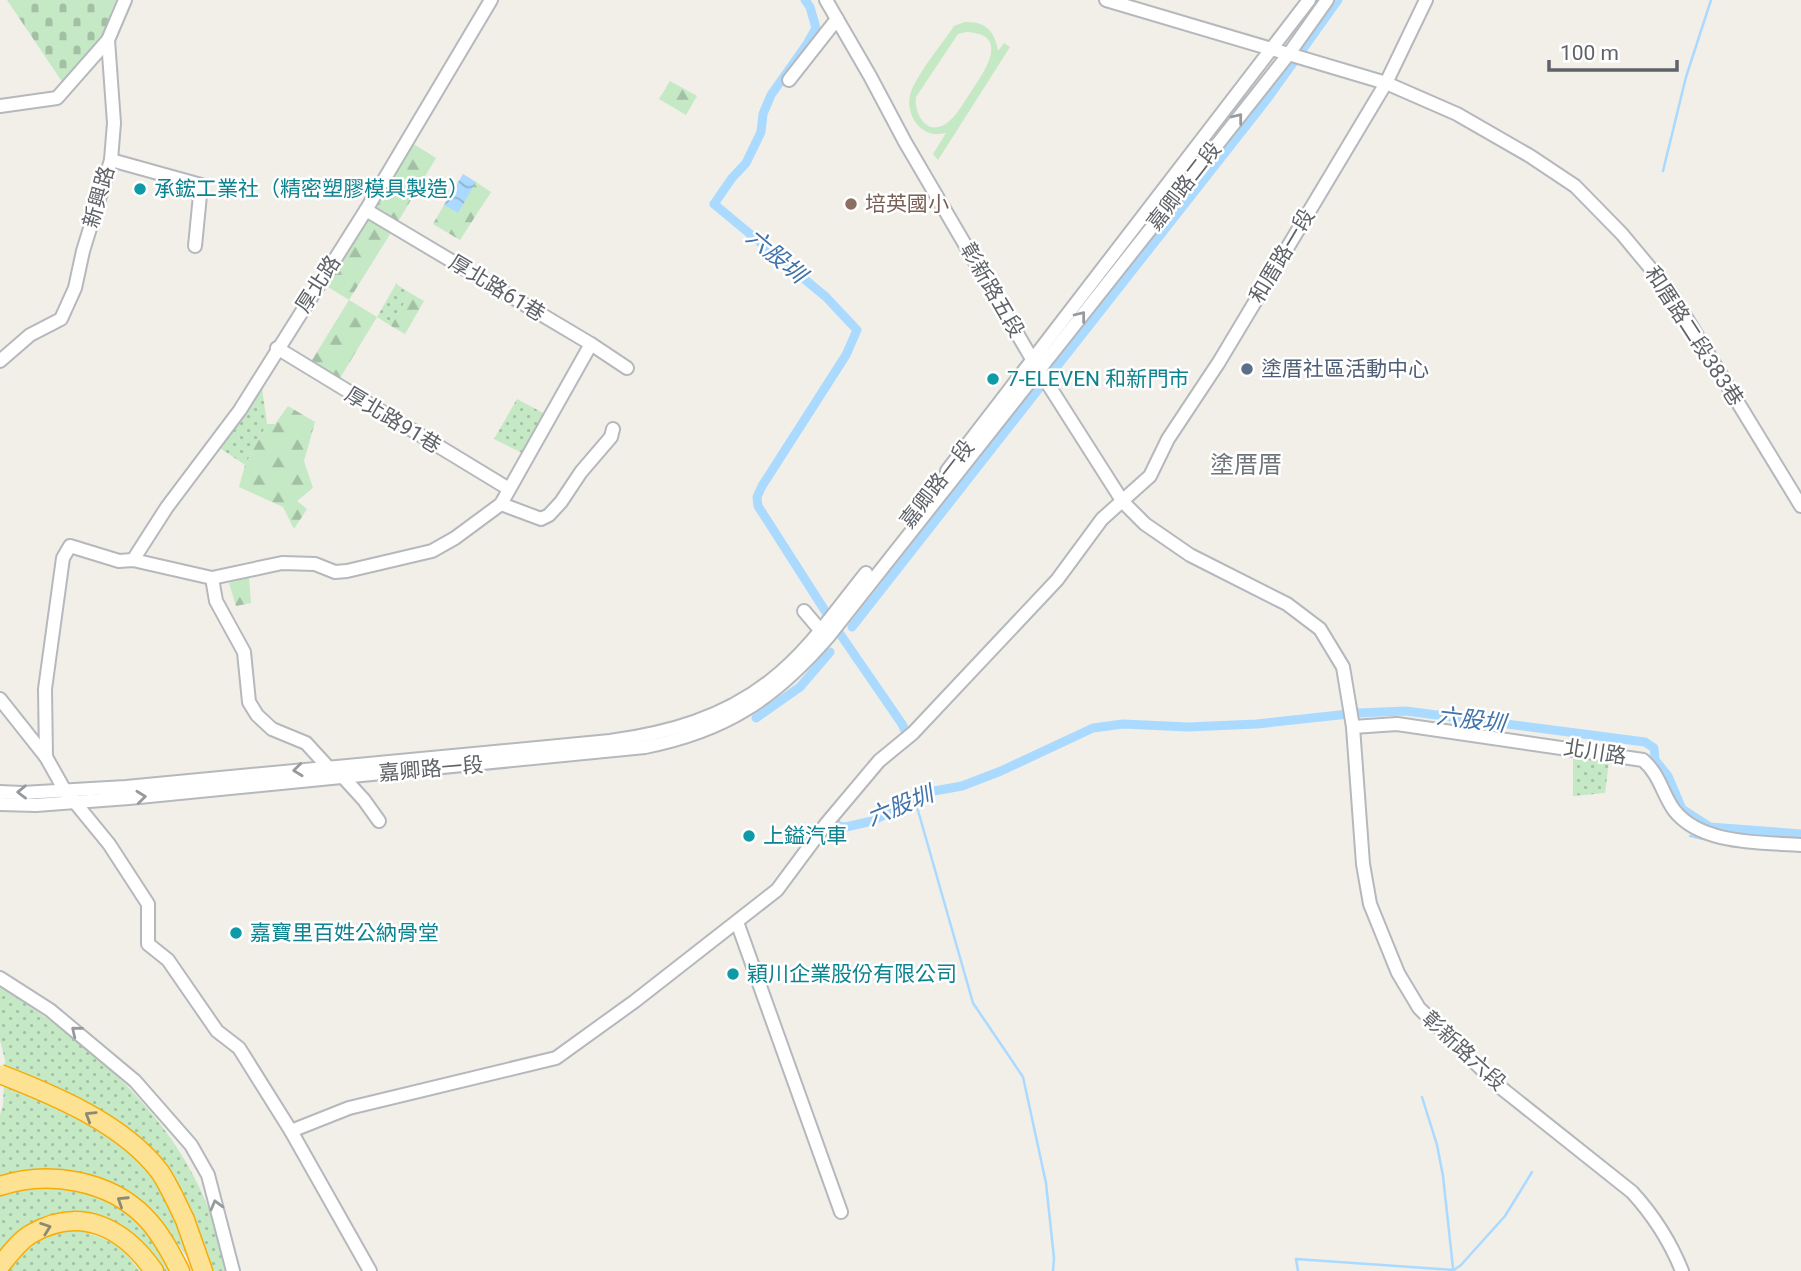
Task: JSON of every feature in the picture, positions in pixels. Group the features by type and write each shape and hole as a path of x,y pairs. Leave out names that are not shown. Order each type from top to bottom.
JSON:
{"highway":[{"path":"0,1065 0,1075 76,1107 127,1139 160,1171 186,1220 203,1271"},
{"path":"0,1186 18,1180 62,1179 85,1183 110,1193 145,1217 171,1252 180,1271"},
{"path":"0,1266 32,1233 68,1222 87,1221 104,1225 126,1239 141,1252 154,1271"}],"street":[{"name":"新興路","path":"0,361 30,335 61,319 75,288 83,251 111,160 114,123 108,40 125,0"},
{"name":"厚北路","path":"133,560 167,507 240,410 366,210 491,0"},
{"name":"彰新路五段","path":"826,0 905,142 1035,364 1123,502"},
{"name":"和厝路二段383巷","path":"1105,0 1386,83 1457,114 1530,156 1575,186 1622,234 1671,293 1801,506"},
{"name":"嘉卿路二段","path":"1035,364 1309,0"},
{"name":"嘉卿路二段","path":"1035,364 1296,57 1327,0"},
{"name":"和厝路一段","path":"290,1131 349,1108 556,1058 635,1001 778,890 840,806 879,761 908,737 1057,580 1102,519 1150,476 1168,439 1219,362 1386,83 1426,0"},
{"path":"789,80 837,19"},
{"path":"0,106 57,99 108,40"},
{"path":"111,160 201,185 195,246"},
{"name":"厚北路61巷","path":"366,210 627,368"},
{"path":"46,757 45,690 63,558 70,546 119,561 133,560 212,578 282,564 315,564 335,572 347,571 432,551 501,504 591,344"},
{"name":"厚北路91巷","path":"277,348 509,489"},
{"name":"嘉卿路一段","path":"0,804 75,802 573,756 677,741 717,726 782,685 1035,364"},
{"path":"501,504 541,519 549,515 611,438 613,429"},
{"name":"彰新路六段","path":"1123,502 1145,524 1178,548 1287,604 1320,629 1343,667 1353,727 1363,864 1370,904 1398,973 1419,1008 1500,1087 1632,1192 1665,1233 1682,1271"},
{"path":"212,578 216,601 244,652 249,702 257,715 272,729 306,743 328,767 343,777 379,821"},
{"path":"804,611 824,634"},
{"name":"嘉卿路一段","path":"0,792 126,787 610,741 665,732 733,706 770,681 824,634"},
{"path":"0,699 46,757 64,789 109,844 148,904 148,944 168,960 217,1031 239,1048 370,1271"},
{"name":"北川路","path":"1353,727 1397,724 1643,760 1654,770 1671,806 1692,825 1730,838 1801,845"},
{"path":"737,922 841,1212"},
{"path":"0,978 50,1010 135,1081 191,1145 208,1175 233,1271"}],"green space":[{"path":"7,0 116,0 104,44 65,86"},
{"path":"965,22 979,23 992,33 998,51 1004,43 1010,47 938,160 933,154 946,133 930,133 922,129 912,116 909,100 919,76 954,26","holes":["958,34 980,34 988,39 991,47 987,65 959,110 944,125 931,127 919,115 916,97"]},
{"path":"670,81 697,96 686,115 659,99"},
{"path":"407,140 436,158 396,225 371,211"},
{"path":"476,182 491,192 460,240 433,224 444,205 458,212"},
{"path":"368,216 392,231 349,300 320,282"},
{"path":"396,284 410,293 391,326 377,317"},
{"path":"410,293 424,301 405,334 391,326"},
{"path":"349,300 377,317 337,383 309,365"},
{"path":"260,374 267,424 245,465 217,446"},
{"path":"517,399 547,415 524,454 494,439"},
{"path":"288,406 315,422 304,461 313,488 297,501 307,509 294,529 283,507 239,487 245,465 267,424 275,424"},
{"path":"249,577 251,603 236,606 229,583"},
{"path":"1573,749 1610,753 1605,793 1573,796"},
{"path":"0,987 77,1041 145,1105 173,1142 196,1181 214,1224 226,1271 209,1271 195,1218 175,1183 172,1208 197,1271 160,1220 132,1193 103,1182 36,1171 0,1177 0,1115 5,1060 0,1040"},
{"path":"60,1185 100,1196 116,1204 147,1228 174,1271 159,1271 135,1239 102,1216 90,1234 119,1248 140,1271 0,1271 0,1191"}],"water":[{"path":"463,174 476,182 458,213 444,205"}],"waterway":[{"name":"六股圳","path":"805,0 816,28 771,95 763,114 761,132 746,163 714,204 826,297 857,330 846,355 762,486 757,497 758,506 838,631 902,724 909,739"},
{"path":"1051,374 1268,98 1338,0"},
{"path":"1663,171 1686,77 1711,0"},
{"path":"852,627 1041,386"},
{"path":"756,718 800,687 830,652"},
{"name":"六股圳","path":"835,813 834,819 838,826 846,827 872,821 934,791 962,786 1001,771 1093,728 1123,724 1188,727 1257,724 1358,713 1406,711 1645,742 1654,748 1655,760 1668,776 1682,809 1710,827 1801,834"},
{"path":"915,800 973,1003 1023,1077 1046,1183 1053,1271"},
{"path":"1690,836 1718,842"},
{"path":"1422,1097 1437,1145 1443,1176 1453,1268"},
{"path":"1298,1271 1296,1259 1454,1270 1505,1216 1532,1172"}],"place":[{"name":"承鋐工業社（精密塑膠模具製造）","path":"140,189"},
{"name":"培英國小","path":"851,204"},
{"name":"塗厝社區活動中心","path":"1247,369"},
{"name":"7-ELEVEN 和新門市","path":"993,379"},
{"name":"上鎰汽車","path":"749,836"},
{"name":"嘉寶里百姓公納骨堂","path":"236,933"},
{"name":"穎川企業股份有限公司","path":"733,974"}],"district":[{"name":"塗厝厝","path":"1246,465"}]}
